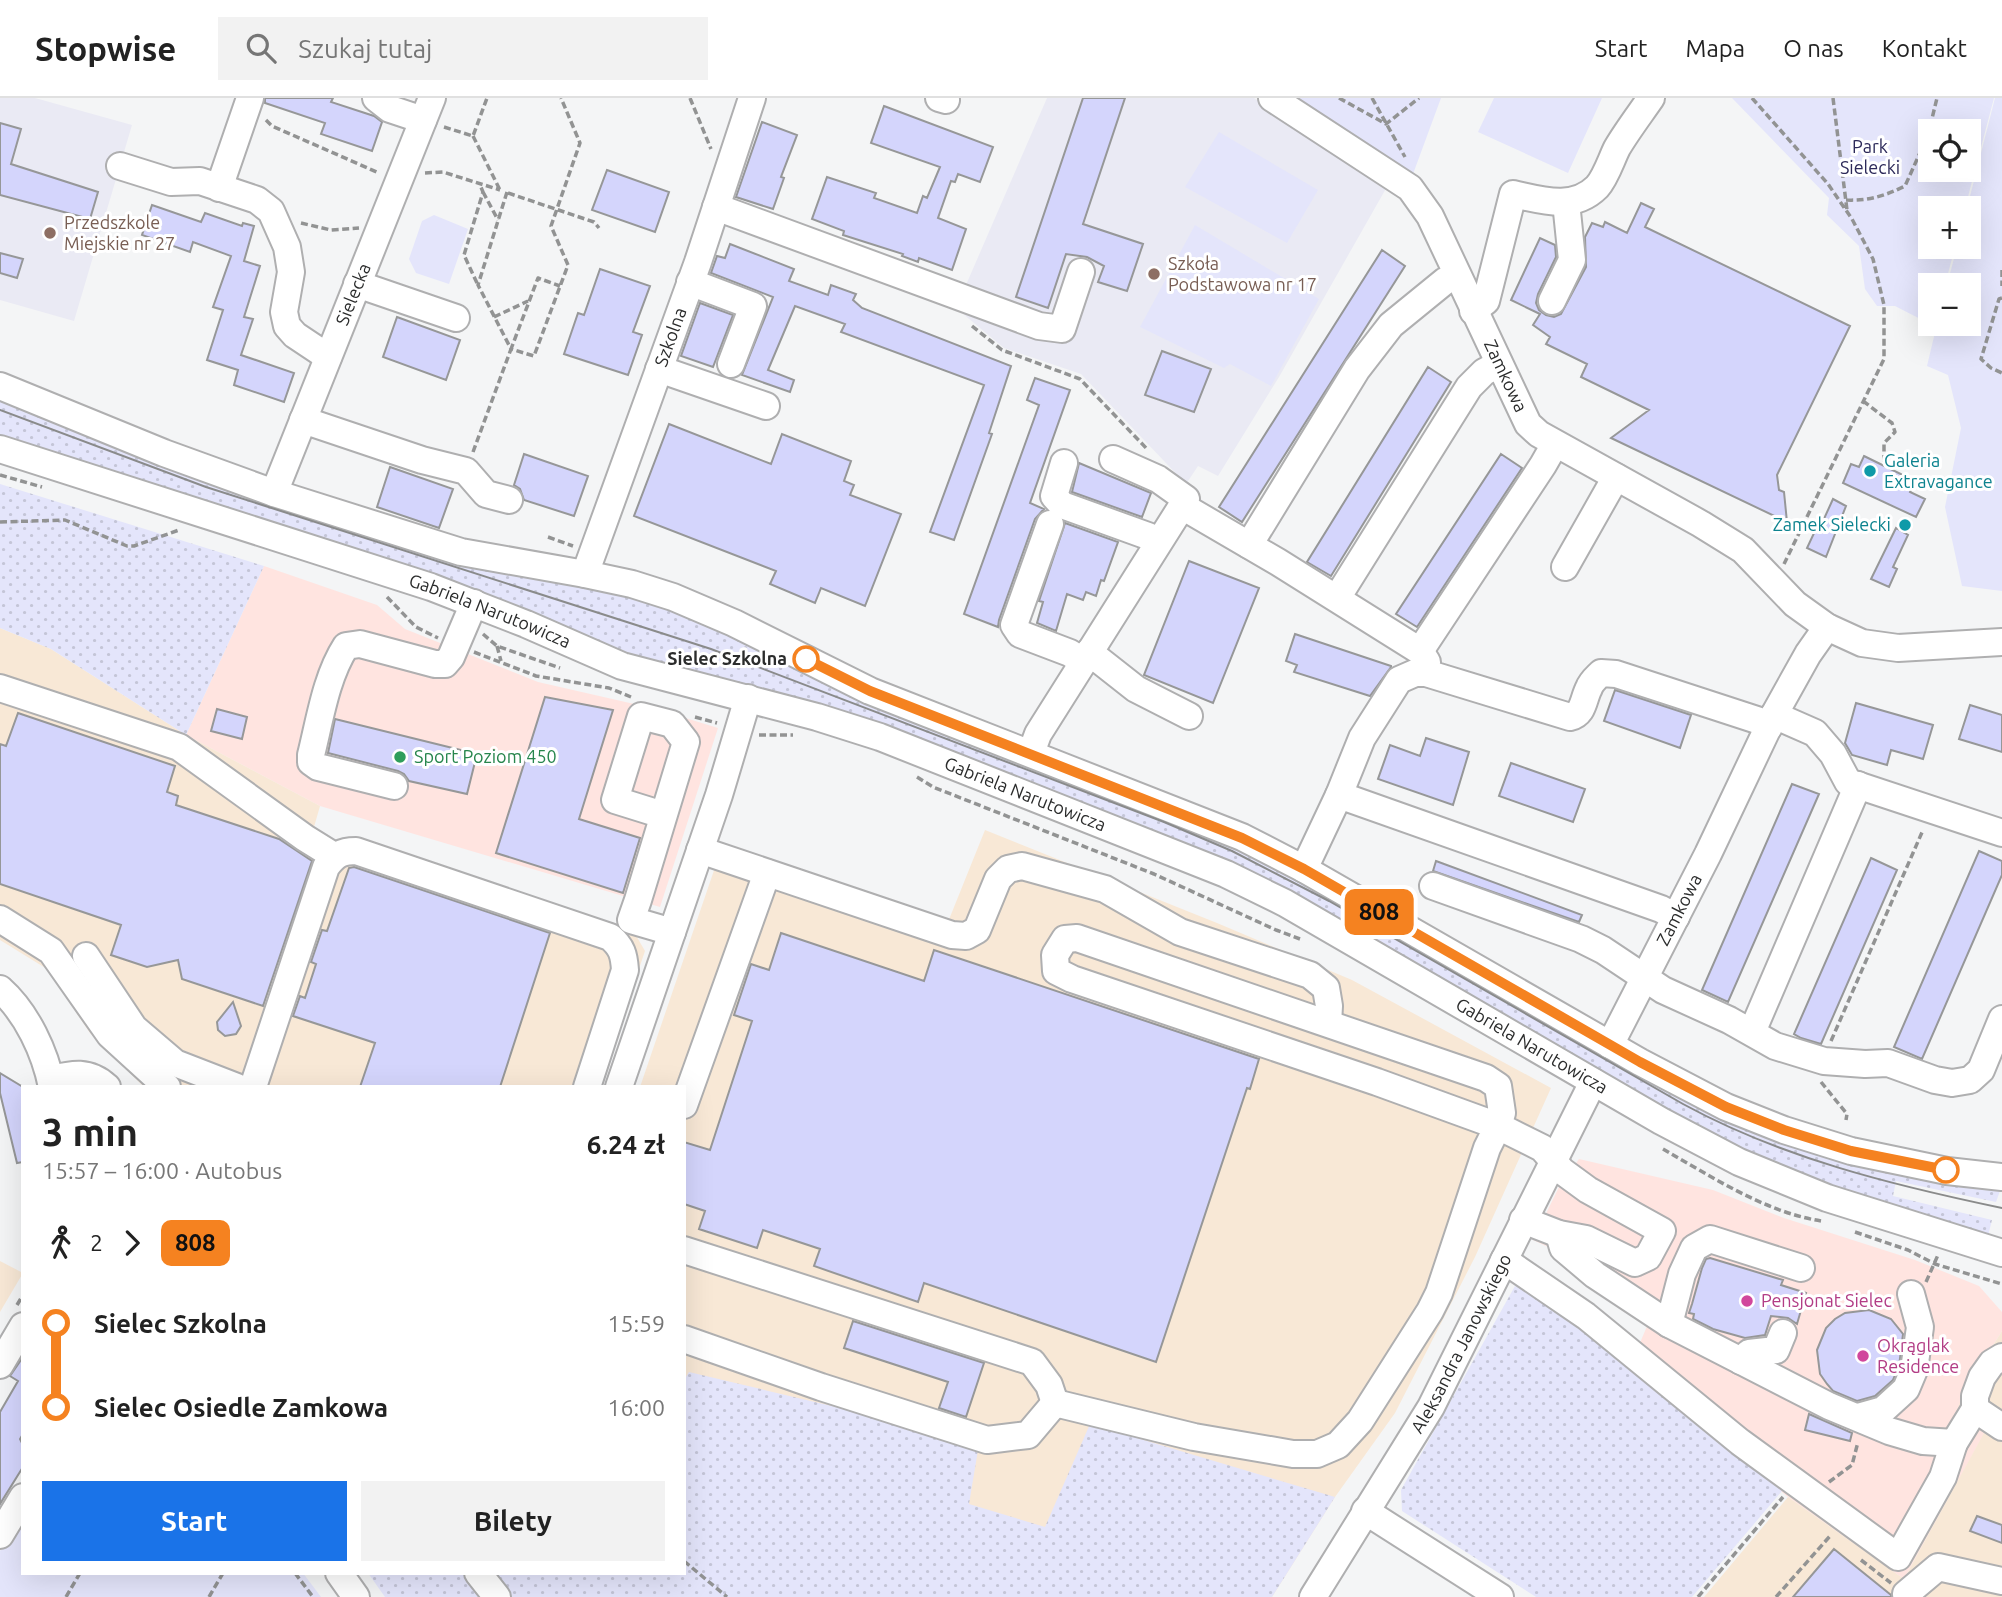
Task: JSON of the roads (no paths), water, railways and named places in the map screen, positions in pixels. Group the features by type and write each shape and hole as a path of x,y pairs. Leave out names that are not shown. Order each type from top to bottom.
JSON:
{"street":[{"path":"376,98 390,109 427,109"},
{"name":"Szkolna","path":"585,574 690,282 752,98"},
{"name":"Zamkowa","path":"1272,98 1410,188 1430,216 1528,424 1539,434 1743,550 1796,604 1827,627 1862,643 1898,648 2002,642"},
{"path":"1473,311 1486,301 1513,194 1566,202 1577,200 1597,187 1618,147 1651,98"},
{"path":"219,188 249,100"},
{"name":"Sielecka","path":"274,493 427,109"},
{"path":"120,166 171,182 200,181 257,200 271,211 287,247 291,272 284,312 287,326 295,335 328,356"},
{"path":"1552,301 1572,260 1566,202"},
{"path":"716,207 1039,326 1062,329 1082,272"},
{"path":"1249,545 1357,369 1391,325 1445,281 1457,276"},
{"path":"690,282 753,306 731,364"},
{"path":"357,284 456,318"},
{"path":"1337,598 1469,387 1484,372 1499,364"},
{"path":"659,369 766,406"},
{"path":"0,386 164,453 274,493 461,552 585,574 632,584 673,597 734,623 870,691 1242,838 1304,869 1610,1045 1726,1107 1784,1130 1851,1151 1947,1171 2002,1177"},
{"path":"303,420 422,460 466,471 486,494 509,500"},
{"path":"1304,869 1339,795 1362,737 1399,680 1415,673 1423,662 1555,443"},
{"name":"Gabriela Narutowicza","path":"0,449 431,587 622,666 748,698 880,737 1226,874 1295,909 1593,1082 1739,1162 1827,1198 2002,1253"},
{"path":"1113,459 1158,479 1186,499"},
{"path":"1064,463 1054,496 1062,505 1148,536 1157,543"},
{"path":"1564,567 1616,477"},
{"path":"1031,753 1038,734 1182,506 1337,598 1423,662 1570,717 1576,716 1581,710 1590,685 1601,674 1616,674 1757,720 1772,721 1815,733 1833,754 1849,782 2002,833"},
{"path":"1050,524 1014,625 1020,634 1086,657 1136,689 1189,716"},
{"path":"394,786 318,767 311,762 323,706 338,658 346,646 360,644 435,664 445,664 451,657 474,603"},
{"name":"Zamkowa","path":"1610,1045 1772,721 1808,654 1827,627"},
{"path":"0,688 179,747 334,856"},
{"path":"620,1085 700,850 748,698"},
{"path":"1752,1032 1858,785"},
{"path":"1339,795 1661,909 1676,917"},
{"path":"663,815 631,919 672,932"},
{"path":"700,850 952,935 966,936 977,930 998,879 1008,869 1023,866 1051,872 1105,889 1180,932 1310,975 1326,988 1328,1023"},
{"path":"254,1085 326,867 334,856 344,851 356,851 610,937 619,944 624,956 625,970 588,1085"},
{"path":"686,1099 767,873"},
{"path":"1433,886 1581,939 1663,990 1752,1032 1822,1072 1865,1064 1888,1063 1935,1080 1952,1083 1970,1080 1994,1061 2002,1018"},
{"path":"0,919 51,951 110,1035 165,1085"},
{"path":"1055,1402 1194,1437 1293,1454 1317,1454 1338,1445 1360,1421 1434,1302 1487,1148 1498,1126 1502,1113 1498,1086 1486,1078 1077,937 1066,939 1055,956 1056,971 1072,979 1377,1082 1498,1126 1542,1147 1562,1171 1588,1190 1662,1231 1648,1257 1635,1263 1586,1239 1559,1234 1523,1220"},
{"path":"86,956 134,1028 175,1063 232,1085"},
{"path":"1,992 21,1013 41,1051 51,1083 83,1073 95,1077 105,1085"},
{"name":"Aleksandra Janowskiego","path":"1313,1597 1431,1407 1593,1082"},
{"path":"1559,1234 1563,1248 1595,1275 1669,1324 1829,1406 1889,1432 1923,1441 1954,1443"},
{"path":"1669,1324 1682,1274 1694,1248 1710,1238 1801,1268"},
{"path":"686,1251 1032,1362 1049,1385 1055,1402"},
{"path":"1504,1260 1586,1316 1740,1442 1899,1557 1915,1586 1938,1567 2002,1581"},
{"path":"1863,1419 1883,1410 1906,1389 1914,1370 1920,1327 1920,1285"},
{"path":"0,1365 21,1329"},
{"path":"1741,1362 1749,1353 1776,1350 1783,1333"},
{"path":"686,1340 821,1387 987,1440 1028,1435 1055,1402"},
{"path":"1899,1557 1943,1477 1954,1443 1975,1409 1975,1396 1982,1377 1992,1363 2002,1357"},
{"path":"1975,1409 2002,1427"},
{"path":"0,1535 21,1500"},
{"path":"1365,1511 1500,1597"},
{"path":"340,1575 356,1597"},
{"path":"480,1575 497,1597"}],"tram line":[{"path":"0,410 206,487 711,649 1164,822 1232,851 1329,901 1683,1104 1721,1123 1759,1140 1838,1168 2002,1208"}],"place":[{"name":"Przedszkole Miejskie nr 27","path":"50,233"},
{"name":"Szkoła Podstawowa nr 17","path":"1154,274"},
{"name":"Galeria Extravagance","path":"1870,471"},
{"name":"Zamek Sielecki","path":"1905,525"},
{"name":"Sielec Szkolna","path":"806,659"},
{"name":"Sport Poziom 450","path":"400,757"},
{"name":"Pensjonat Sielec","path":"1747,1301"},
{"name":"Okrąglak Residence","path":"1863,1356"}],"park label":[{"name":"Park Sielecki","path":"1870,157"}]}
